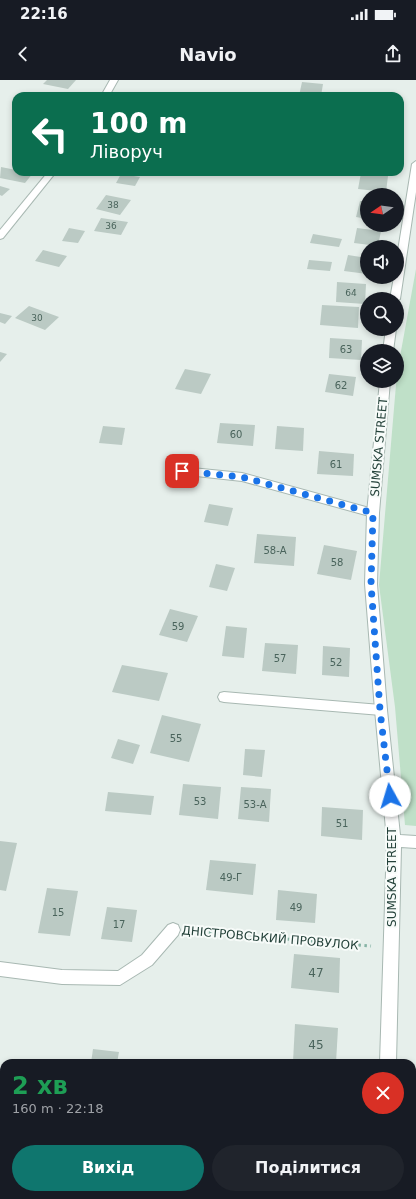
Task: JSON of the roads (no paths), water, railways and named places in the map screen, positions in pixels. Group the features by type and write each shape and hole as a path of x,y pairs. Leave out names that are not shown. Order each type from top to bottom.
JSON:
{"street":[{"path":"107,92 114,80"},
{"path":"396,292 416,164"},
{"path":"0,236 49,176"},
{"name":"SUMSKA STREET","path":"384,388 373,513 371,584 380,710 394,840 388,1059"},
{"path":"182,471 242,477 373,513"},
{"path":"224,697 380,710"},
{"path":"394,840 416,842"},
{"name":"ДНІСТРОВСЬКИЙ ПРОВУЛОК","path":"0,969 62,977 120,978 147,960 173,930"}]}
